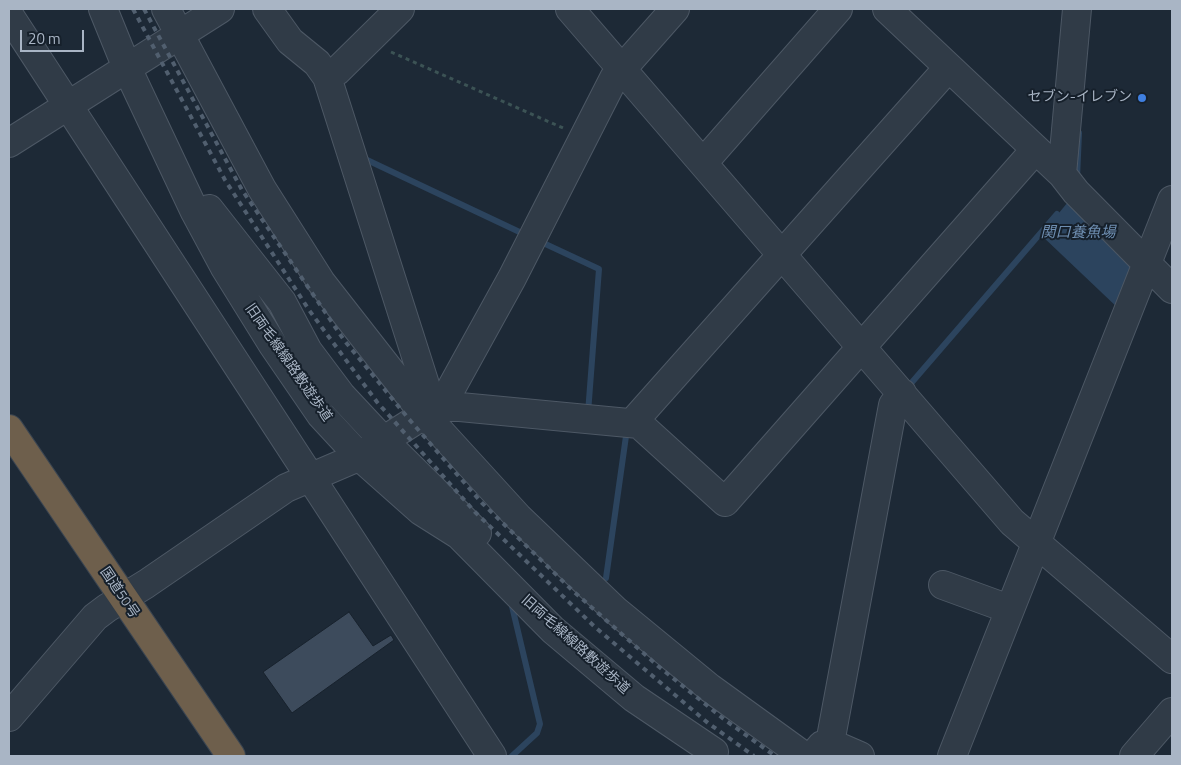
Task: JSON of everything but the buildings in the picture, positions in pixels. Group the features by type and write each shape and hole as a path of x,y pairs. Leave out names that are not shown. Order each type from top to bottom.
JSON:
{"highway":[{"name":"国道50号","path":"9,430 231,756"}],"street":[{"name":"旧両毛線線路敷遊歩道","path":"103,9 134,64 202,198 217,222 282,302 308,351 341,395 384,441 550,606 717,754"},
{"name":"旧両毛線線路敷遊歩道","path":"116,9 134,64 195,212 224,266 273,345 321,415 359,456 421,511 459,535 553,630 634,698 717,754"},
{"path":"166,9 178,35 262,189 321,282 518,517 609,604 710,688 804,756"},
{"path":"9,143 220,9"},
{"path":"267,9 290,41 318,64 327,77 429,397 431,411"},
{"path":"327,77 337,71 400,9"},
{"path":"570,9 783,254 998,506 1036,543 1172,659"},
{"path":"9,717 95,617 286,488 359,456 431,411 512,278 614,78 675,9"},
{"path":"703,164 838,9"},
{"path":"887,9 1062,174 1076,192 1172,289"},
{"path":"1062,174 1077,9"},
{"path":"9,15 309,478 492,756"},
{"path":"633,422 948,68"},
{"path":"431,411 633,422 638,424 725,502 1035,150"},
{"path":"952,756 1172,200"},
{"path":"860,756 821,750 893,405 902,394"},
{"path":"943,585 1009,609"},
{"path":"1134,756 1172,712"}],"path":[{"path":"368,40 584,137"}],"water":[{"name":"関口養魚場","path":"1076,192 1147,265 1120,310 1041,235"}],"waterway":[{"path":"1077,178 1079,133"},
{"path":"365,159 528,236"},
{"path":"907,388 1057,214"},
{"path":"539,241 599,269 588,413"},
{"path":"606,578 627,429"},
{"path":"511,602 540,724 537,733 512,756"}],"railway":[{"path":"133,9 225,180 309,310 377,402 475,512 596,628 708,723 754,756"},
{"path":"144,9 242,190 344,340 408,418 482,503 572,590 658,666 725,720 775,756"}],"place":[{"name":"セブン-イレブン","path":"1142,98"}]}
